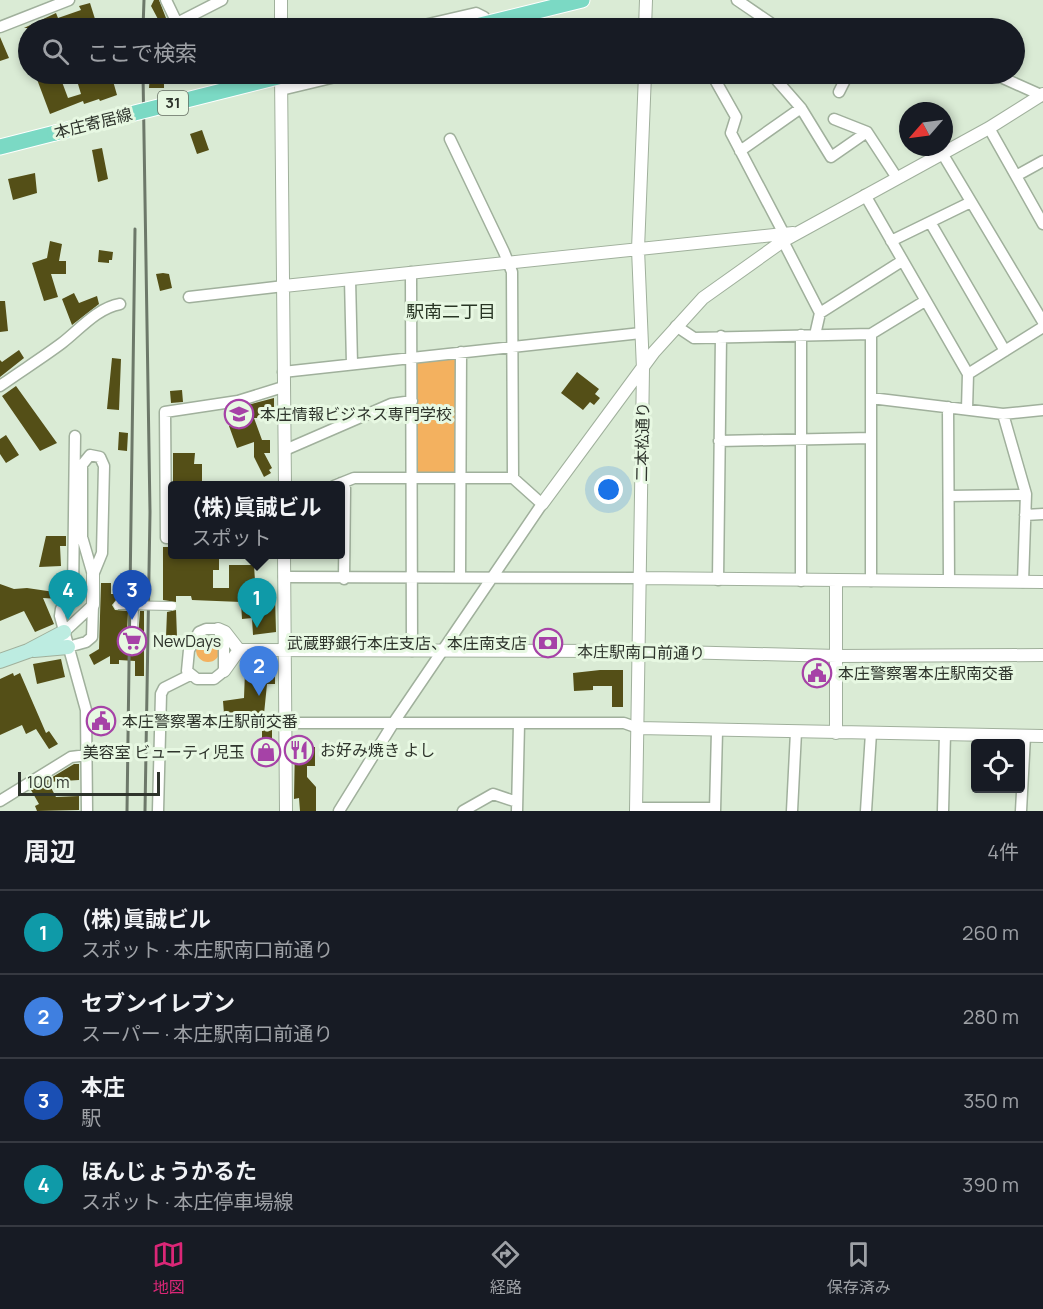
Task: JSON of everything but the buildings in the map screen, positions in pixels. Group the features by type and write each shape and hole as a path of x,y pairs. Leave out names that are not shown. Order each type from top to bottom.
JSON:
{"main road":[{"path":"516,18 582,0"},
{"name":"本庄寄居線","path":"0,147 250,84"},
{"path":"0,661 27,651 64,632"},
{"path":"27,651 68,647"}],"street":[{"path":"23,18 69,0"},
{"path":"166,0 175,18"},
{"path":"185,18 222,0"},
{"path":"281,0 281,18"},
{"path":"645,18 646,0"},
{"path":"737,0 763,18"},
{"path":"454,18 476,13 482,14 483,18"},
{"path":"0,27 18,20"},
{"path":"281,84 285,481"},
{"path":"281,90 306,84"},
{"name":"二本松通り","path":"636,809 643,369 638,249 645,84"},
{"path":"717,84 736,117 731,133 820,313 815,335"},
{"path":"780,84 801,108 831,157 867,132"},
{"path":"839,92 843,84"},
{"path":"1017,84 1042,95"},
{"path":"953,147 1042,95"},
{"path":"740,151 801,108"},
{"path":"834,119 867,132 897,178"},
{"path":"988,128 1043,224"},
{"path":"450,139 512,272 513,478"},
{"path":"189,297 638,249 784,238 798,233 937,156"},
{"path":"944,156 1043,322"},
{"path":"1016,176 1043,161"},
{"path":"865,195 968,374 967,409"},
{"path":"891,241 971,202"},
{"path":"930,222 1005,351"},
{"path":"339,811 394,722 492,576 654,352 704,298 784,238"},
{"path":"820,313 902,261"},
{"path":"411,272 412,651"},
{"path":"350,279 351,364"},
{"path":"676,326 694,338 872,334 925,301"},
{"path":"0,386 63,342 73,332 110,307 120,304"},
{"path":"968,374 1043,327"},
{"path":"283,372 641,333"},
{"path":"872,334 872,581"},
{"path":"801,335 801,581"},
{"path":"718,580 721,336"},
{"path":"460,577 461,352"},
{"path":"168,538 166,538 165,412 238,401 284,387"},
{"path":"871,398 1004,414 1043,410"},
{"path":"285,450 391,404 412,401"},
{"path":"948,407 949,581"},
{"path":"1004,414 1025,495 1023,582"},
{"path":"75,436 73,593 60,612 86,710 87,811"},
{"path":"720,441 871,438"},
{"path":"68,647 89,640 93,631 93,575 82,537 82,465 90,455 100,457 104,466 102,553 93,575"},
{"path":"345,481 354,478 513,478 543,504"},
{"path":"949,496 1025,495"},
{"path":"1025,514 1043,514"},
{"path":"284,559 286,811"},
{"path":"344,559 344,579"},
{"path":"284,577 411,579 492,576 1043,582"},
{"path":"836,581 836,733"},
{"path":"64,632 93,605"},
{"path":"118,605 172,606 172,612"},
{"path":"133,635 134,606"},
{"path":"64,632 85,624 93,631"},
{"path":"206,628 218,629 225,632 239,650 214,679 197,679 190,675 186,667 187,658 199,632 206,628"},
{"path":"218,629 224,643 224,670"},
{"name":"本庄駅南口前通り","path":"239,650 639,651 837,656 1043,655"},
{"path":"158,811 161,694 164,688 190,675"},
{"path":"286,723 624,723 638,728 717,731 1043,736"},
{"path":"463,811 493,794 517,807 519,724"},
{"path":"636,809 715,810 717,731"},
{"path":"792,811 796,732"},
{"path":"866,811 872,733"},
{"path":"943,811 945,734"},
{"path":"1021,811 1025,736"},
{"path":"0,801 71,757 87,755"}],"shaded area":[{"path":"455,355 458,360 456,474 418,474 414,366 417,360"},
{"path":"208,638 217,641 220,650 217,659 208,662 199,659 196,650 199,641"}],"railway":[{"path":"143,18 144,0"},
{"path":"143,84 150,512 145,811"},
{"path":"127,811 135,229"}],"place":[{"name":"本庄情報ビジネス専門学校","path":"239,414"},
{"name":"ほんじょうかるた","path":"68,620"},
{"name":"本庄","path":"132,620"},
{"name":"(株)眞誠ビル","path":"257,628"},
{"name":"NewDays","path":"132,641"},
{"name":"武蔵野銀行本庄支店、本庄南支店","path":"548,643"},
{"name":"本庄警察署本庄駅南交番","path":"817,673"},
{"name":"セブンイレブン","path":"259,696"},
{"name":"本庄警察署本庄駅前交番","path":"101,721"},
{"name":"お好み焼き よし","path":"299,750"},
{"name":"美容室 ビューティ児玉","path":"266,752"}],"district":[{"name":"駅南二丁目","path":"451,312"}]}
